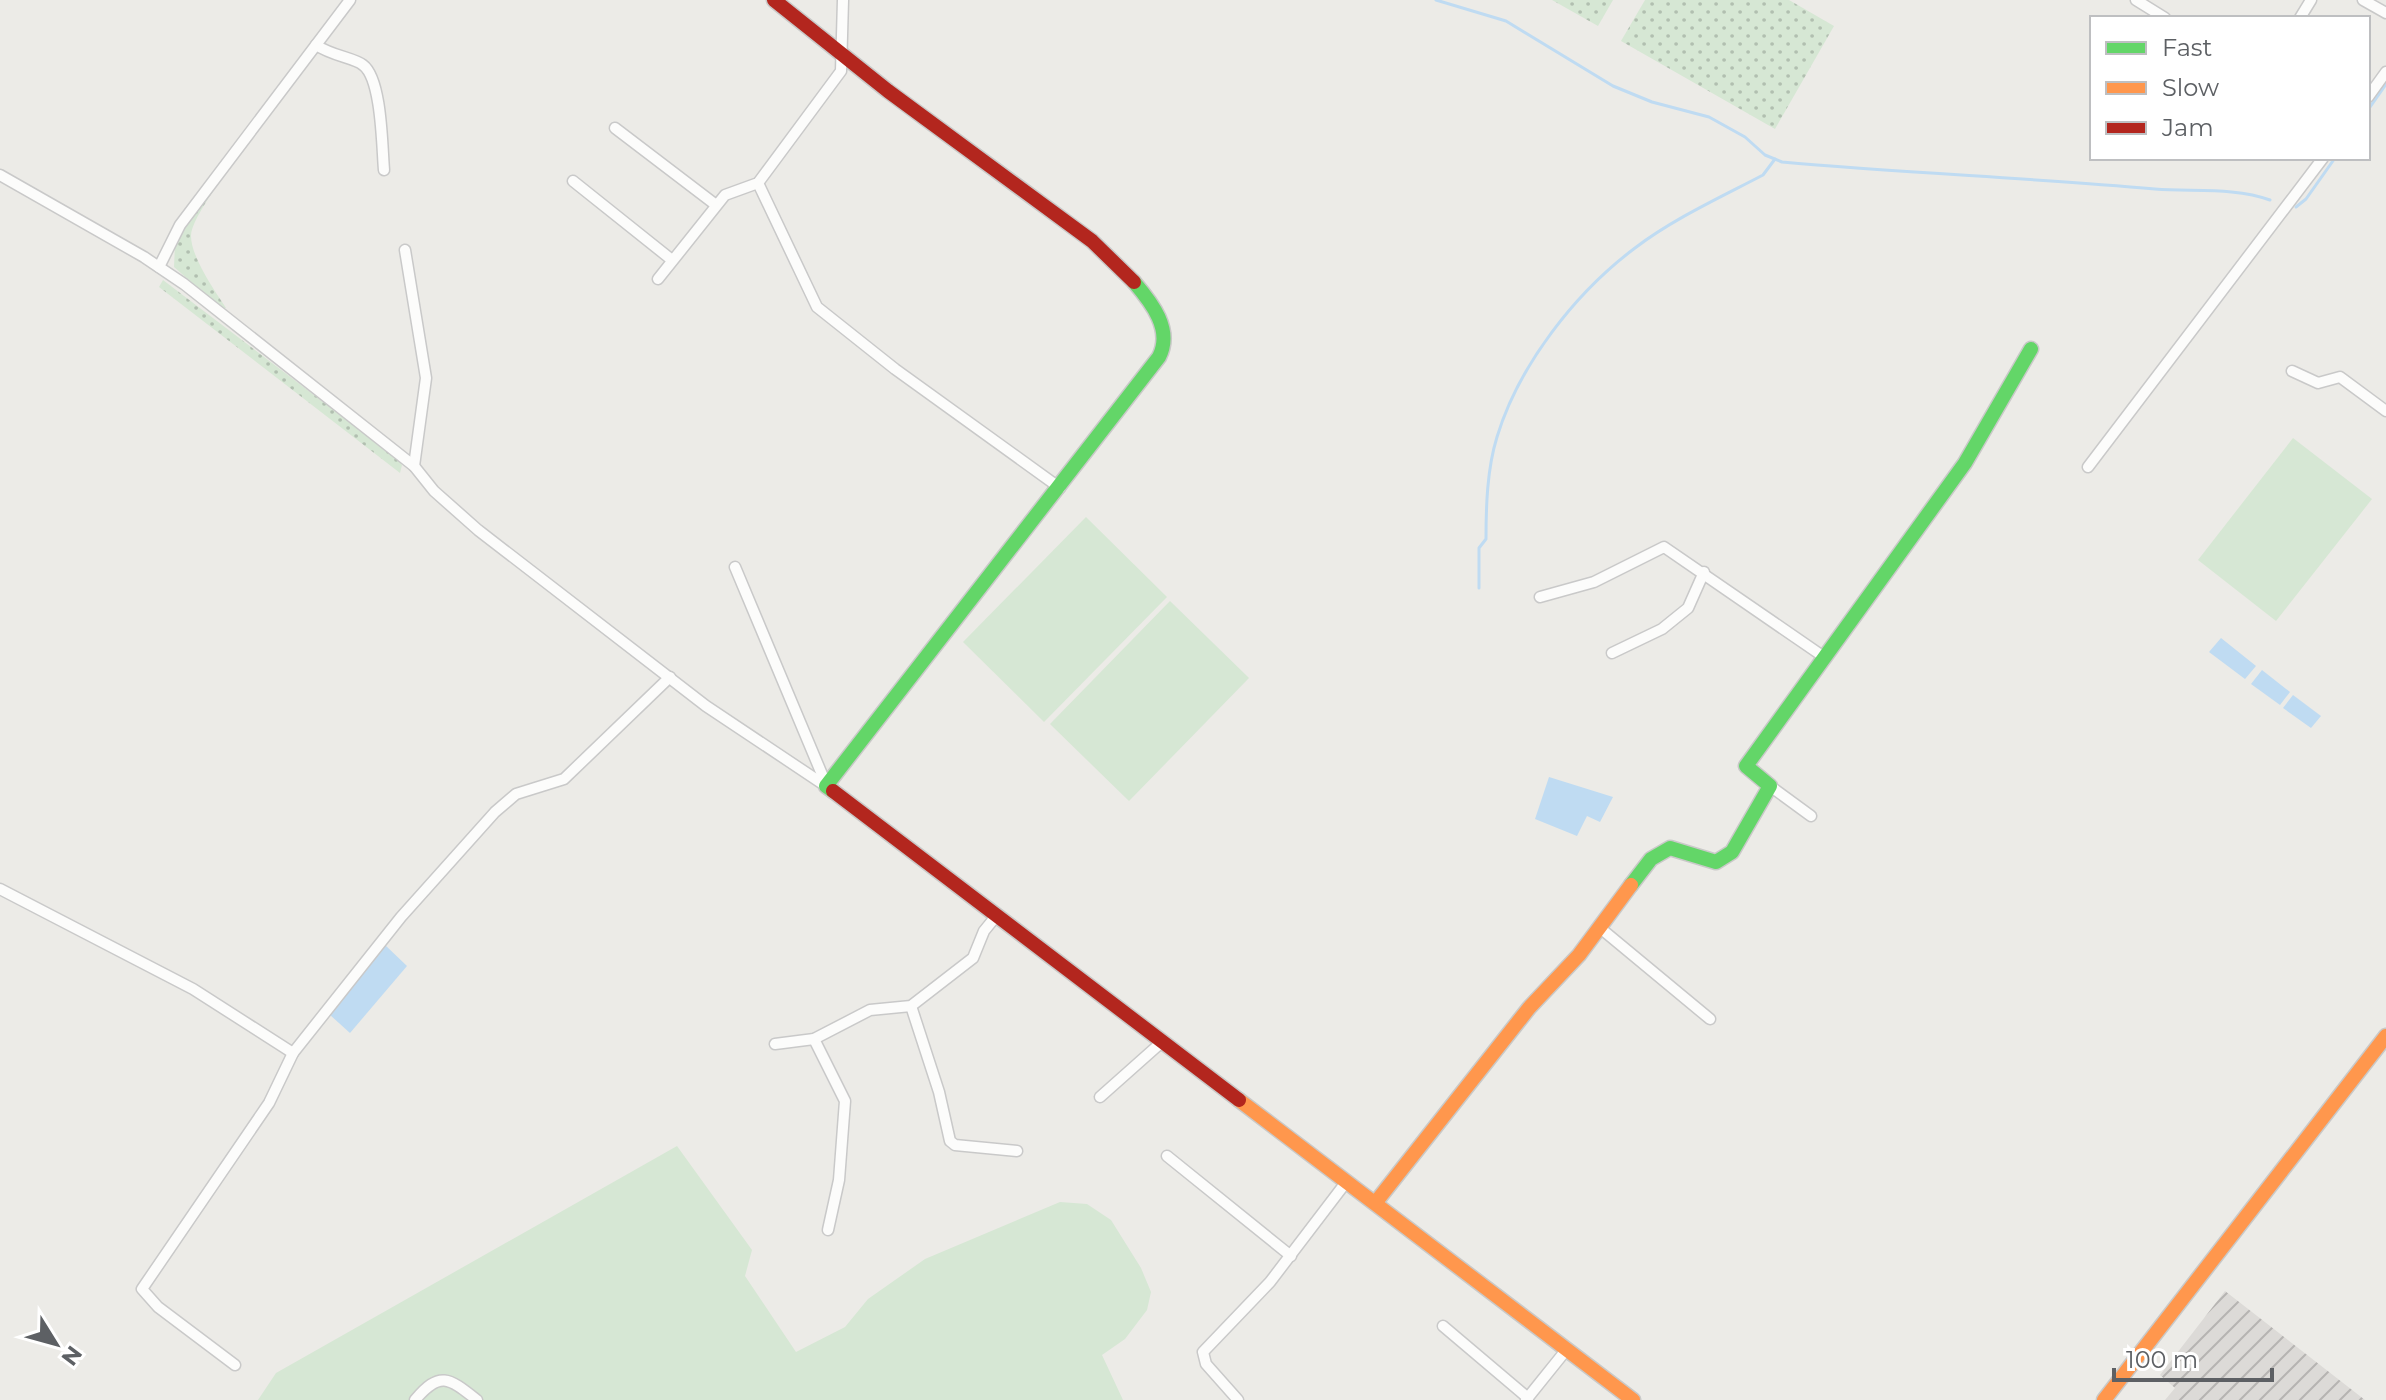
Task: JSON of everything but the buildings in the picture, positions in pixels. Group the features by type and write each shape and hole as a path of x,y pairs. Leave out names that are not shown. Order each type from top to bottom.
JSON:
{"street":[{"path":"159,267 180,225 350,0"},
{"path":"774,0 1120,268 1138,285 1164,331 1165,343 1161,353 1060,488 826,786"},
{"path":"658,279 725,195 758,183 841,71 843,0"},
{"path":"2136,0 2162,16"},
{"path":"2363,0 2386,13"},
{"path":"316,45 330,54 363,65 370,73 377,101 384,170"},
{"path":"2370,94 2386,72"},
{"path":"615,128 716,205"},
{"path":"2088,467 2321,160"},
{"path":"0,175 159,267 414,466 434,491 478,530 706,706 826,786 1633,1400"},
{"path":"573,181 672,260"},
{"path":"758,183 817,307 895,369 1060,488"},
{"path":"405,250 426,378 422,431 414,466"},
{"path":"1811,816 1746,766 1965,463 2031,349"},
{"path":"2292,371 2318,383 2340,377 2386,411"},
{"path":"1540,597 1594,582 1658,548 1669,549 1824,657"},
{"path":"735,567 826,786"},
{"path":"1612,653 1662,629 1688,608 1704,572"},
{"path":"235,1365 158,1307 142,1289 269,1103 293,1053 386,934 495,812 516,794 564,779 670,677"},
{"path":"1376,1202 1529,1008 1661,851 1680,849 1707,862 1723,860 1732,852 1770,786"},
{"path":"0,889 193,989 293,1053"},
{"path":"775,1044 814,1039 870,1010 911,1006 973,958 984,931 997,915"},
{"path":"1599,927 1710,1019"},
{"path":"911,1006 939,1092 950,1141 955,1145 1017,1151"},
{"path":"2104,1400 2386,1036"},
{"path":"814,1039 845,1101 839,1180 828,1230"},
{"path":"1100,1097 1163,1041"},
{"path":"1167,1156 1291,1256"},
{"path":"1238,1400 1206,1364 1203,1352 1237,1320 1291,1256 1347,1181"},
{"path":"1443,1326 1527,1399 1567,1349"},
{"path":"415,1400 429,1383 441,1380 453,1382 477,1400"}],"shaded area":[{"path":"2225,1291 2365,1400 2165,1400 2175,1388 2160,1375"}],"green space":[{"path":"1552,0 1613,0 1598,26"},
{"path":"1645,0 1789,0 1834,26 1775,129 1621,41"},
{"path":"245,147 202,208 191,236 204,274 226,308 222,309 174,267 175,244 185,224"},
{"path":"163,280 398,459 402,465 400,473 159,287"},
{"path":"2293,438 2372,499 2276,621 2198,560"},
{"path":"1086,517 1167,597 1044,722 963,642"},
{"path":"1170,601 1249,678 1129,801 1050,724"},
{"path":"677,1146 752,1250 745,1276 796,1352 845,1327 868,1299 925,1259 1060,1202 1087,1204 1111,1220 1141,1268 1151,1292 1147,1310 1125,1339 1102,1355 1123,1400 258,1400 276,1373"}],"water":[{"path":"2221,638 2256,666 2245,679 2209,652"},
{"path":"2262,670 2290,692 2280,705 2251,684"},
{"path":"2293,695 2321,716 2311,728 2283,708"},
{"path":"1549,777 1613,797 1600,822 1587,816 1577,836 1535,819"},
{"path":"385,945 407,966 350,1033 329,1014"}],"waterway":[{"path":"1436,0 1506,21 1613,86 1652,102 1709,117 1745,137 1765,155 1782,162 2228,192 2270,200"},
{"path":"2370,107 2386,84"},
{"path":"1479,588 1479,548 1486,539 1489,475 1497,437 1519,383 1552,332 1591,286 1635,248 1681,218 1763,175 1775,159"},
{"path":"2296,207 2306,199 2334,160"}],"traffic: fast":[{"path":"833,791 826,786 1159,357 1163,347 1162,327 1154,308 1134,282"},
{"path":"1631,885 1651,859 1670,848 1716,862 1732,852 1770,786 1746,766 1965,463 2031,349"}],"traffic: slow":[{"path":"1376,1202 1529,1008 1579,955 1631,885"},
{"path":"2104,1400 2386,1036"},
{"path":"1239,1100 1633,1400"}],"traffic: jam":[{"path":"774,0 888,91 1092,241 1134,282"},
{"path":"833,791 1239,1100"}]}
